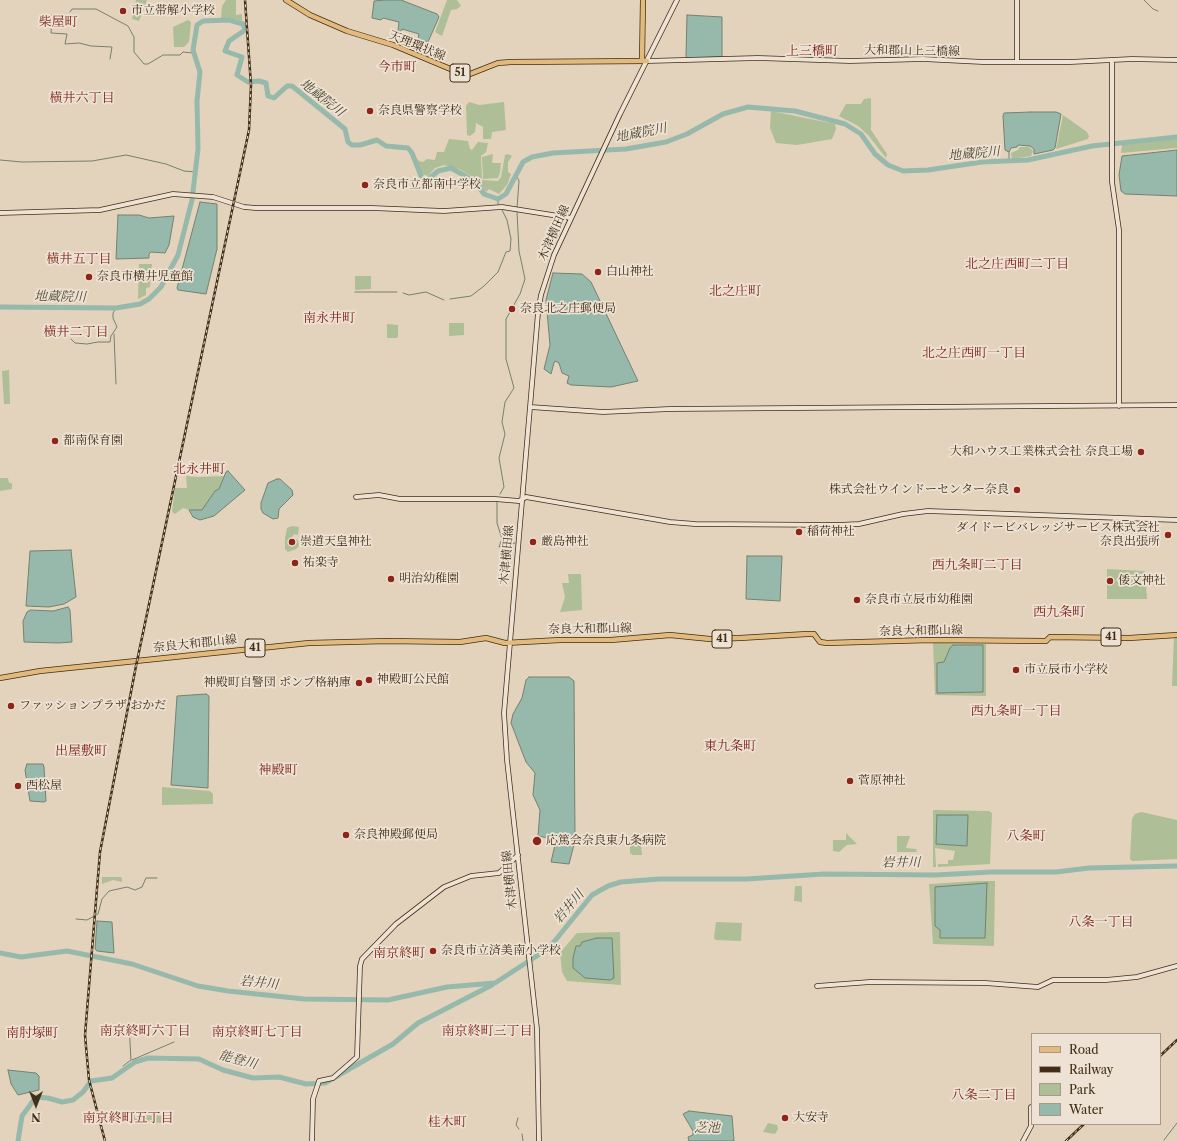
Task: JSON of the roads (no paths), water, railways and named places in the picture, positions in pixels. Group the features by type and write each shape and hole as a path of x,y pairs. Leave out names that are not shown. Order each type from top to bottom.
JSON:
{"main road":[{"name":"天理環状線","path":"286,0 310,15 347,31 392,46 460,73 470,74 498,63 511,62 644,61"},
{"path":"643,0 644,61"},
{"name":"奈良大和郡山線","path":"0,678 40,671 309,643 378,641 460,642 486,638 510,643 560,640 611,640 670,635 725,639 807,634 814,634 820,642 827,643 939,640 1046,641 1050,637 1129,638 1177,635"}],"street":[{"name":"木津横田線","path":"539,1141 537,1029 504,727 522,499 541,295 554,255 571,218 644,61 677,0"},
{"path":"1017,0 1017,62"},
{"name":"大和郡山上三橋線","path":"644,61 758,58 850,61 923,59 959,62 1177,60"},
{"path":"1112,60 1112,182 1119,230 1119,406"},
{"path":"0,213 100,210 161,196 189,195 213,197 244,207 256,208 372,208 444,211 498,207 518,208 571,218"},
{"path":"530,408 612,412 678,408 1177,406"},
{"path":"356,497 379,495 400,499 489,498 519,501 526,497 670,522 695,524 849,524 928,512 1177,520"},
{"path":"312,1141 313,1099 318,1084 333,1078 357,1057 360,966 362,959 396,924 444,887 471,876 500,873 518,855"},
{"path":"816,986 878,982 985,983 1038,987 1053,980 1106,980 1137,977 1177,966"},
{"path":"1023,1141 1031,1126 1031,1107"}],"water":[{"path":"401,0 437,14 439,17 428,42 422,40 416,49 419,34 402,29 397,39 399,22 383,18 381,20 372,18 374,1"},
{"path":"687,15 722,17 722,57 687,58"},
{"path":"1056,112 1061,114 1055,148 1053,150 1034,154 1034,149 1030,146 1018,145 1017,147 1011,148 1009,152 1005,150 1004,113"},
{"path":"1177,150 1177,196 1125,194 1121,191 1119,175 1122,156"},
{"path":"200,202 217,204 217,249 206,294 178,290 177,288"},
{"path":"118,215 139,215 149,218 174,216 169,245 165,253 151,252 149,254 149,258 116,259"},
{"path":"553,273 582,274 591,282 638,381 611,387 571,385 567,383 569,376 562,373 559,363 555,361 551,374 544,369 550,345 546,300"},
{"path":"228,471 245,490 214,516 200,520 193,517 189,510 202,510 215,491 219,489 226,472"},
{"path":"280,479 292,490 293,495 279,509 278,518 273,519 263,513 261,503 268,483"},
{"path":"71,550 76,597 64,604 49,607 26,606 30,551"},
{"path":"747,556 782,556 780,601 746,599"},
{"path":"68,607 70,610 72,642 24,642 23,621 27,612 30,610 53,611"},
{"path":"953,645 983,645 983,692 937,693 937,663 944,662 950,648"},
{"path":"529,677 569,677 574,681 575,841 569,864 551,862 555,845 554,839 538,836 540,810 533,795 535,773 526,762 511,723 513,714 522,698 526,680"},
{"path":"206,694 209,696 208,788 171,785 177,696"},
{"path":"27,764 43,764 46,801 44,802 30,801 25,770"},
{"path":"937,815 968,815 967,846 936,844"},
{"path":"987,883 985,938 940,938 940,930 935,926 935,887"},
{"path":"97,921 112,922 114,953 97,951 95,949"},
{"path":"597,938 612,938 614,978 610,980 585,978 573,968 573,958 576,946 580,946 582,942"},
{"path":"8,1070 36,1073 39,1076 39,1090 18,1095 11,1084"},
{"name":"芝池","path":"689,1111 732,1116 734,1141 689,1141 688,1137 693,1135 693,1131 683,1114"}],"waterway":[{"path":"1144,0 1153,9 1158,11"},
{"path":"70,12 72,9 96,9 128,26 134,37 134,52 144,64 148,64 163,55 180,55 183,52 193,53"},
{"path":"52,15 51,33 67,34 65,44 79,43 91,46 112,47 110,59"},
{"name":"地蔵院川","path":"0,307 116,308 140,304 149,299 161,287 178,255 192,200 198,149 197,101 200,72 193,50 197,25 203,21 229,20 243,24 245,30 229,41 225,51 242,57 237,75 248,82 259,81 266,83 268,96 274,98 287,86 292,86 345,129 348,142 352,145 360,145 377,140 386,146 408,148 412,153 423,181 425,182 438,171 451,168 474,181 484,194 498,199 506,194 523,162 532,157 553,153 626,149 666,142 687,134 723,114 748,107 795,111 845,124 861,134 875,154 888,165 903,171 928,170 982,162 1028,160 1092,146 1177,137"},
{"path":"1009,152 1009,161"},
{"path":"0,160 22,162 92,161 126,155 166,164 184,171 195,172"},
{"path":"516,174 519,181 517,208"},
{"name":"地蔵院川","path":"498,199 498,204"},
{"path":"450,299 471,296 498,272 506,252 510,251 511,239 507,220 502,210"},
{"path":"500,494 504,487 499,458 505,434 502,422 505,402 514,388 506,359 506,319 520,294 525,279 519,251 517,212"},
{"path":"355,292 397,292"},
{"path":"403,293 409,295 426,292 444,300"},
{"path":"71,339 75,343 87,344 110,342 111,336 117,327 113,318 113,313 116,308"},
{"path":"114,334 116,384"},
{"path":"497,501 497,523 502,539 499,547 515,543"},
{"name":"岩井川","path":"0,953 21,957 67,951 132,964 198,986 228,991 304,999 388,1000 447,987 495,983 549,948 592,895 608,886 621,882 659,879 746,879 824,874 936,875 991,872 1056,872 1089,868 1177,866"},
{"path":"76,919 87,920 98,914 102,899 109,891 127,887 135,890 142,887 146,878 157,878"},
{"name":"能登川","path":"18,1141 22,1116 36,1097 48,1098 62,1102 73,1100 83,1092 91,1081 112,1078 135,1062 148,1058 199,1059 223,1070 253,1078 279,1077 306,1084 325,1083 393,1044 418,1023 492,985"},
{"path":"123,1066 131,1060 129,1024"},
{"path":"132,1060 174,1042"},
{"path":"518,1118 516,1125 519,1129"},
{"path":"1164,1140 1177,1123"},
{"path":"522,1134 523,1141"}],"railway":[{"path":"105,1141 89,1080 85,1035 100,852 136,666 249,130 251,85 245,0"},
{"path":"1161,1055 1177,1040"},
{"path":"1066,1141 1083,1125"}],"place":[{"name":"市立帯解小学校","path":"123,11"},
{"name":"奈良県警察学校","path":"370,111"},
{"name":"奈良市立都南中学校","path":"365,185"},
{"name":"白山神社","path":"598,272"},
{"name":"奈良市横井児童館","path":"89,277"},
{"name":"奈良北之庄郵便局","path":"512,309"},
{"name":"都南保育園","path":"55,441"},
{"name":"大和ハウス工業株式会社 奈良工場","path":"1141,452"},
{"name":"株式会社ウインドーセンター奈良","path":"1017,490"},
{"name":"稲荷神社","path":"799,532"},
{"name":"ダイドービバレッジサービス株式会社 奈良出張所","path":"1168,535"},
{"name":"崇道天皇神社","path":"292,542"},
{"name":"厳島神社","path":"533,542"},
{"name":"祐楽寺","path":"295,563"},
{"name":"明治幼稚園","path":"391,579"},
{"name":"倭文神社","path":"1110,581"},
{"name":"奈良市立辰市幼稚園","path":"857,600"},
{"name":"市立辰市小学校","path":"1016,670"},
{"name":"神殿町公民館","path":"369,680"},
{"name":"神殿町自警団 ポンプ格納庫","path":"359,683"},
{"name":"ファッションプラザ おかだ","path":"11,706"},
{"name":"菅原神社","path":"850,781"},
{"name":"西松屋","path":"18,786"},
{"name":"奈良神殿郵便局","path":"346,835"},
{"name":"応篤会奈良東九条病院","path":"537,841"},
{"name":"奈良市立済美南小学校","path":"433,951"},
{"name":"大安寺","path":"785,1118"}],"district":[{"name":"柴屋町","path":"58,22"},
{"name":"上三橋町","path":"812,51"},
{"name":"今市町","path":"397,67"},
{"name":"横井六丁目","path":"82,98"},
{"name":"横井五丁目","path":"79,259"},
{"name":"北之庄西町二丁目","path":"1017,264"},
{"name":"北之庄町","path":"735,291"},
{"name":"南永井町","path":"329,318"},
{"name":"横井二丁目","path":"76,332"},
{"name":"北之庄西町一丁目","path":"974,353"},
{"name":"北永井町","path":"199,469"},
{"name":"西九条町二丁目","path":"977,565"},
{"name":"西九条町","path":"1059,612"},
{"name":"西九条町一丁目","path":"1016,711"},
{"name":"東九条町","path":"730,746"},
{"name":"出屋敷町","path":"81,751"},
{"name":"神殿町","path":"278,770"},
{"name":"八条町","path":"1026,836"},
{"name":"八条一丁目","path":"1101,922"},
{"name":"南京終町","path":"399,953"},
{"name":"南京終町六丁目","path":"145,1031"},
{"name":"南京終町三丁目","path":"487,1031"},
{"name":"南京終町七丁目","path":"257,1032"},
{"name":"南肘塚町","path":"32,1033"},
{"name":"八条二丁目","path":"984,1095"},
{"name":"南京終町五丁目","path":"128,1118"},
{"name":"桂木町","path":"447,1122"}]}
